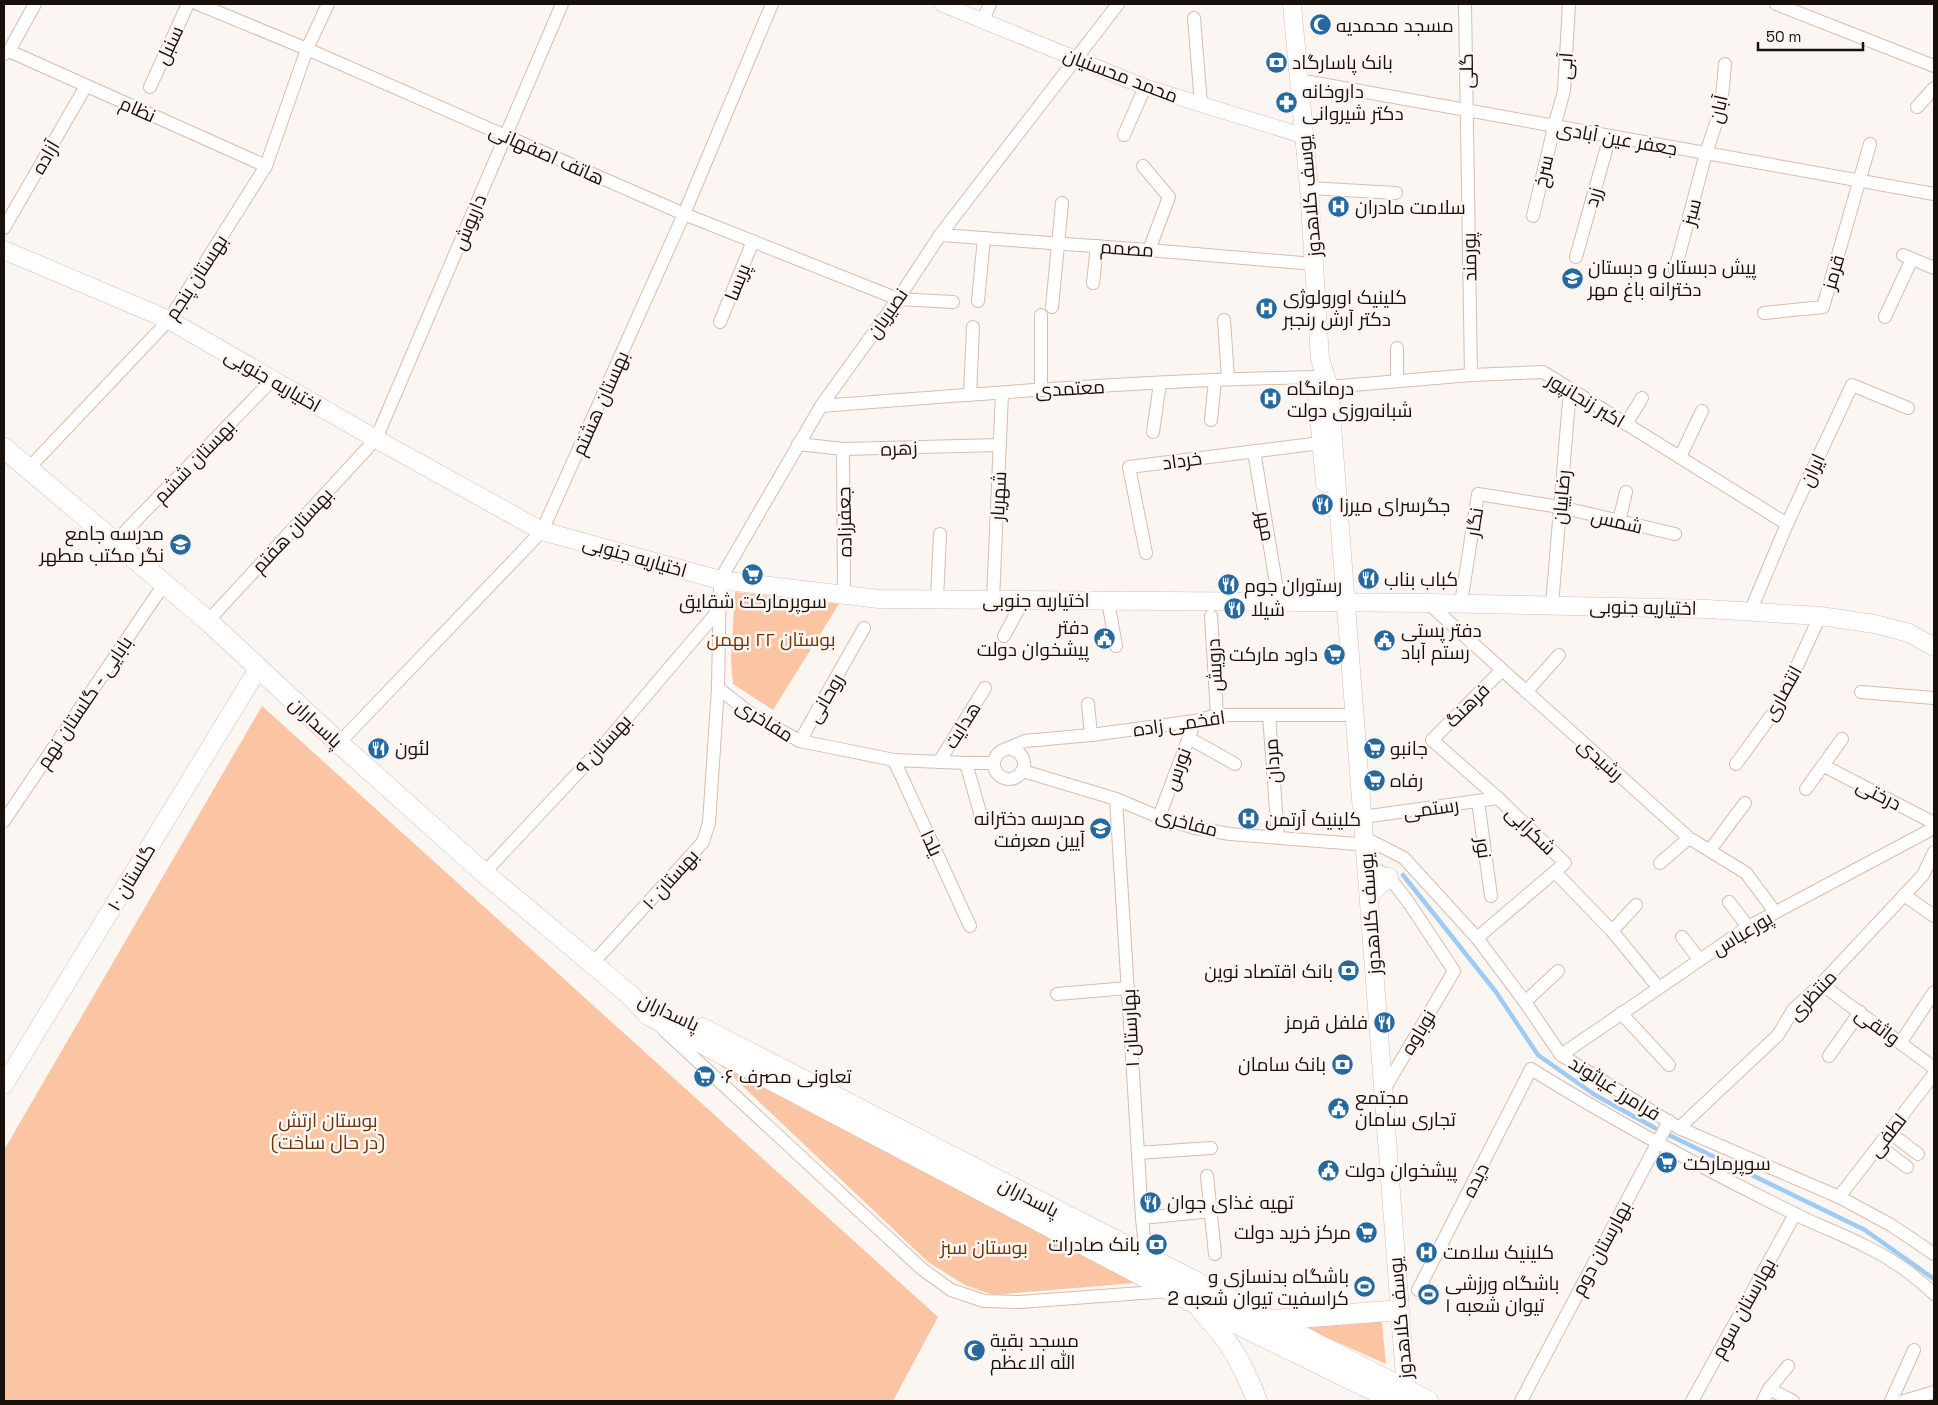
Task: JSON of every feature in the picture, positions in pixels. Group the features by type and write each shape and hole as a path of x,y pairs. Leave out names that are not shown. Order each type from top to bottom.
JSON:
{"main road":[{"name":"یوسف کلاهدوز","path":"1292,4 1309,188 1320,359 1324,382"},
{"name":"اختیاریه جنوبی","path":"4,250 169,320 376,440 542,531 720,580 879,599 1279,601 1707,608 1820,616 1875,624 1909,633 1933,647"},
{"path":"1324,382 1318,404 1341,603"},
{"path":"1324,382 1341,603"},
{"name":"پاسداران","path":"4,448 208,621 339,743 484,873 630,995 648,1015 1194,1303 1401,1398 1428,1401"},
{"name":"یوسف کلاهدوز","path":"1341,603 1361,841 1389,1311 1394,1376 1401,1398"},
{"name":"گلستان ۱۰","path":"4,1085 258,669"},
{"name":"یوسف کلاهدوز","path":"1350,715 1363,817 1361,841 1366,863 1369,896 1366,922 1382,1093 1401,1398"},
{"path":"1369,896 1388,877"},
{"name":"پاسداران","path":"630,995 656,1004 1270,1320 1401,1398"},
{"path":"1194,1303 1224,1336 1245,1369 1257,1401"},
{"path":"1270,1320 1389,1311"}],"street":[{"path":"6,52 35,4"},
{"name":"سنبل","path":"150,87 188,4"},
{"name":"هاتف اصفهانی","path":"198,4 307,49 684,214 898,299 953,302"},
{"name":"بهستان پنجم","path":"28,469 169,320 266,166 307,49 328,4"},
{"name":"داریوش","path":"376,440 562,4"},
{"name":"بهستان هشتم","path":"339,743 542,531 684,214 772,4"},
{"name":"محمد محسنیان","path":"942,4 1145,87 1304,136"},
{"path":"983,20 990,4"},
{"name":"نصیریان","path":"720,580 821,406 898,299 940,235 1118,4"},
{"name":"گلی","path":"1465,4 1467,109"},
{"name":"آبی","path":"1554,126 1564,91 1569,4"},
{"path":"1776,4 1934,66"},
{"path":"1194,18 1202,104"},
{"name":"نظام","path":"6,52 266,166"},
{"name":"آبان","path":"1706,154 1721,108 1726,64"},
{"name":"جعفر عین آبادی","path":"1299,80 1934,194"},
{"name":"آزاده","path":"4,228 86,86"},
{"path":"1124,135 1145,87"},
{"path":"1917,107 1934,88"},
{"name":"پورمند","path":"1467,109 1471,375"},
{"name":"سرخ","path":"1533,216 1554,126"},
{"name":"زرد","path":"1576,257 1610,136"},
{"path":"1859,181 1870,144"},
{"name":"سبز","path":"1675,270 1706,154"},
{"path":"1143,166 1169,197 1150,250"},
{"name":"قرمز","path":"1764,313 1823,307 1859,181"},
{"path":"1309,188 1396,193"},
{"path":"1052,307 1062,203"},
{"name":"مصمم","path":"940,235 1314,264"},
{"path":"978,301 984,238"},
{"name":"پریسا","path":"720,322 754,241"},
{"path":"1093,283 1097,246"},
{"path":"1885,317 1907,257 1934,268"},
{"path":"1040,315 1041,390"},
{"path":"1224,320 1228,379"},
{"path":"970,394 973,327"},
{"path":"1397,381 1398,348"},
{"name":"اکبر زنجانپور","path":"1324,382 1397,381 1543,372 1788,524"},
{"name":"بهستان ششم","path":"115,542 273,379"},
{"name":"معتمدی","path":"821,406 970,394 1228,379 1324,382"},
{"path":"1211,420 1215,380"},
{"path":"1153,432 1160,383"},
{"name":"ایران","path":"1750,612 1852,385 1908,408"},
{"name":"رضاییان","path":"1552,605 1570,389"},
{"name":"شهریار","path":"993,600 1002,393"},
{"path":"1626,424 1642,398"},
{"path":"1680,457 1702,411"},
{"name":"بهستان هفتم","path":"208,621 376,440"},
{"name":"خرداد","path":"1146,553 1129,468 1321,443"},
{"name":"زهره","path":"798,444 843,450 1000,445"},
{"name":"جعفرزاده","path":"843,450 844,595"},
{"name":"مهر","path":"1254,451 1279,601"},
{"path":"1619,521 1626,492"},
{"name":"نگار","path":"1461,603 1478,494 1560,507"},
{"name":"شمس","path":"1560,507 1675,534"},
{"path":"937,600 940,534"},
{"name":"بهستان ١٠","path":"593,963 703,842 708,823 718,688 720,580"},
{"name":"بابایی - گلستان نهم","path":"4,821 164,584"},
{"path":"1004,636 1024,600"},
{"path":"1108,601 1116,646"},
{"name":"رشیدی","path":"1428,603 1689,838 1746,873 1775,912"},
{"name":"بهستان ٩","path":"484,873 602,747 718,611"},
{"name":"درویش","path":"1212,616 1217,715"},
{"name":"انتصاری","path":"1736,764 1779,705 1820,616"},
{"name":"روحانی","path":"800,741 864,628"},
{"path":"1526,692 1559,655"},
{"name":"فرهنگ","path":"1432,740 1502,670"},
{"name":"مفاخری","path":"718,688 754,716 800,741 894,760 994,763"},
{"name":"هدایت","path":"939,762 985,688"},
{"path":"1861,692 1934,698"},
{"path":"1088,704 1092,735"},
{"name":"افخمی زاده","path":"1006,749 1025,741 1092,735 1195,721 1217,715 1350,715"},
{"name":"مردان","path":"1269,715 1278,838"},
{"name":"نورس","path":"1159,817 1195,721"},
{"path":"1188,738 1235,764"},
{"path":"1806,789 1842,739"},
{"name":"شکرآبی","path":"1432,740 1498,798 1565,863 1477,938"},
{"path":"1006,749 1020,752 1024,761 1023,770 1016,778 1005,779 997,773 994,763 998,754 1006,749"},
{"name":"یلدا","path":"894,760 970,926"},
{"path":"966,763 981,816"},
{"name":"درختی","path":"1824,766 1934,823"},
{"name":"مفاخری","path":"1023,770 1116,799 1159,817 1195,828 1230,834 1278,838 1361,841"},
{"name":"رستمی","path":"1363,817 1498,798"},
{"name":"بهارستان ١","path":"1116,799 1146,1257"},
{"name":"نور","path":"1478,801 1490,896"},
{"path":"1710,850 1745,803"},
{"name":"پورعباس","path":"1561,1055 1748,927 1934,828"},
{"path":"1660,863 1689,838"},
{"name":"فرامرز غیاثوند","path":"1361,841 1404,858 1477,938 1525,1002 1561,1055 1674,1124 1839,1197 1891,1225 1934,1254"},
{"name":"منتظری","path":"1674,1124 1778,1035 1793,1010 1821,984 1923,875 1934,852"},
{"path":"1366,863 1388,877"},
{"path":"1555,872 1612,931 1658,987"},
{"name":"نوباوه","path":"1382,1093 1454,971 1410,903 1388,877"},
{"path":"1904,895 1934,916"},
{"path":"1729,902 1748,927"},
{"path":"1612,931 1636,905"},
{"path":"1682,937 1699,959"},
{"path":"1525,1002 1558,971"},
{"name":"واثقی","path":"1821,984 1934,1068"},
{"path":"1057,994 1128,988"},
{"path":"1901,1042 1934,992"},
{"path":"1829,1056 1860,1012"},
{"path":"1621,1013 1669,1066"},
{"path":"648,1015 922,1269 951,1290 984,1301 1011,1302 1172,1291"},
{"name":"فرامرز غیاثوند","path":"1531,1069 1579,1099 1657,1142 1795,1214 1864,1245 1920,1281 1934,1294"},
{"name":"دیده","path":"1418,1290 1531,1069"},
{"name":"لطفی","path":"1839,1197 1934,1074"},
{"name":"بهارستان دوم","path":"1521,1401 1657,1142 1674,1124"},
{"path":"1889,1132 1918,1154"},
{"path":"1878,1146 1907,1167"},
{"path":"1138,1153 1210,1148"},
{"path":"1207,1176 1215,1254"},
{"path":"1142,1218 1210,1211"},
{"name":"بهارستان سوم","path":"1692,1401 1795,1214"},
{"path":"1891,1401 1914,1350"},
{"path":"1763,1401 1769,1389 1788,1366"},
{"path":"1769,1389 1793,1401"},
{"path":"1904,1401 1934,1392"}],"green space":[{"name":"بوستان ۲۲ بهمن","path":"735,592 839,604 773,710 733,684 731,660"},
{"name":"بوستان ارتش (در حال ساخت)","path":"262,706 938,1317 893,1401 4,1401 4,1150"},
{"name":"بوستان سبز","path":"713,1058 1146,1282 993,1295 965,1285 928,1262"},
{"path":"1381,1314 1386,1364 1292,1322"}],"waterway":[{"path":"1403,875 1496,992 1538,1055 1595,1095 1655,1128"},
{"path":"1669,1135 1865,1230 1934,1279"}],"place":[{"name":"مسجد محمدیه","path":"1320,25"},
{"name":"بانک پاسارگاد","path":"1276,62"},
{"name":"داروخانه دکتر شیروانی","path":"1286,102"},
{"name":"سلامت مادران","path":"1339,207"},
{"name":"پیش دبستان و دبستان دخترانه باغ مهر","path":"1572,278"},
{"name":"کلینیک اورولوژی دکتر آرش رنجبر","path":"1267,308"},
{"name":"درمانگاه شبانه‌روزی دولت","path":"1271,399"},
{"name":"جگرسرای میرزا","path":"1323,505"},
{"name":"مدرسه جامع نگر مکتب مطهر","path":"180,544"},
{"name":"سوپرمارکت شقایق","path":"753,575"},
{"name":"کباب بناب","path":"1368,579"},
{"name":"رستوران جوم","path":"1228,585"},
{"name":"شیلا","path":"1235,609"},
{"name":"دفتر پیشخوان دولت","path":"1105,638"},
{"name":"دفتر پستی رستم آباد","path":"1385,641"},
{"name":"داود مارکت","path":"1334,654"},
{"name":"لئون","path":"379,748"},
{"name":"جانبو","path":"1374,748"},
{"name":"رفاه","path":"1374,780"},
{"name":"کلینیک آرتمن","path":"1249,819"},
{"name":"مدرسه دخترانه آیین معرفت","path":"1101,829"},
{"name":"بانک اقتصاد نوین","path":"1349,971"},
{"name":"فلفل قرمز","path":"1384,1022"},
{"name":"بانک سامان","path":"1342,1064"},
{"name":"تعاونی مصرف ۰۶","path":"704,1076"},
{"name":"مجتمع تجاری سامان","path":"1339,1108"},
{"name":"سوپرمارکت","path":"1667,1163"},
{"name":"پیشخوان دولت","path":"1329,1170"},
{"name":"تهیه غذای جوان","path":"1151,1202"},
{"name":"مرکز خرید دولت","path":"1367,1232"},
{"name":"بانک صادرات","path":"1156,1244"},
{"name":"کلینیک سلامت","path":"1427,1252"},
{"name":"باشگاه بدنسازی و کراسفیت تیوان شعبه 2","path":"1365,1287"},
{"name":"باشگاه ورزشی تیوان شعبه ۱","path":"1429,1294"},
{"name":"مسجد بقیة الله الاعظم","path":"974,1351"}]}
